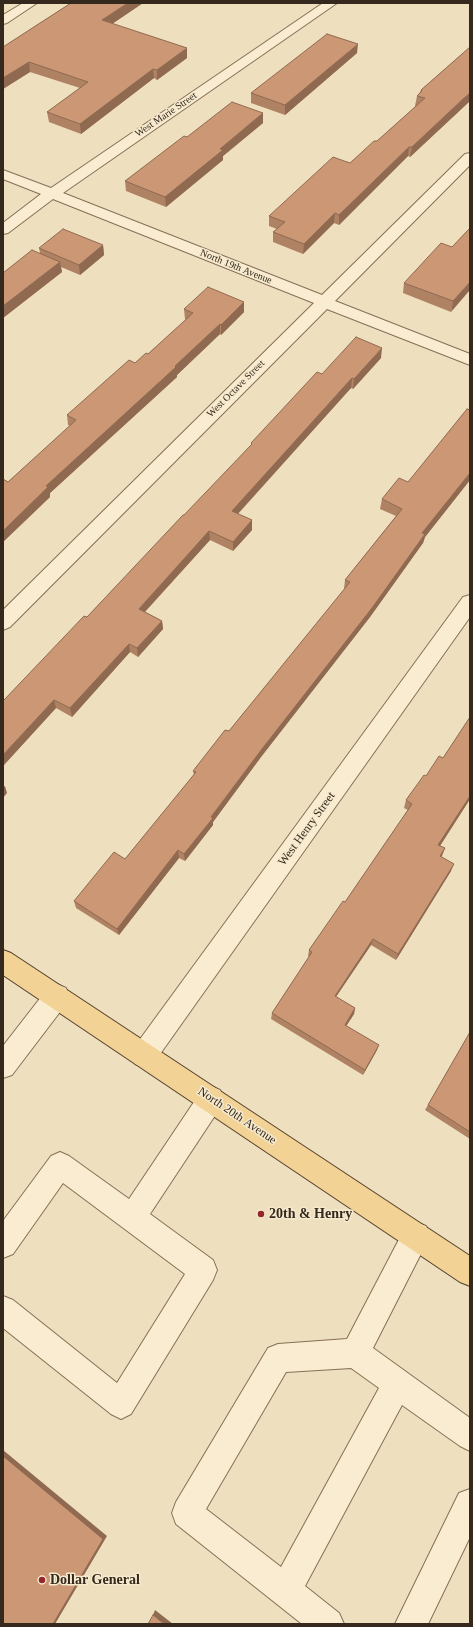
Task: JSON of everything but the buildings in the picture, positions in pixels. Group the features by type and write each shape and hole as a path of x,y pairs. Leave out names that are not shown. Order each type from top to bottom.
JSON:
{"main road":[{"name":"North 20th Avenue","path":"3,961 470,1272"}],"street":[{"path":"3,20 31,3"},
{"name":"West Marie Street","path":"3,230 51,194 331,3"},
{"name":"West Octave Street","path":"3,622 470,157"},
{"name":"North 19th Avenue","path":"3,174 470,360"},
{"name":"West Henry Street","path":"144,1055 470,602"},
{"path":"3,1066 57,996"},
{"path":"132,1218 175,1151 211,1099"},
{"path":"3,1244 60,1166 203,1270 121,1404 3,1310"},
{"path":"355,1352 416,1236"},
{"path":"328,1624 187,1513 278,1358 355,1352 470,1436"},
{"path":"286,1590 397,1384"},
{"path":"411,1624 470,1504"}],"place":[{"name":"20th & Henry","path":"261,1214"},
{"name":"Dollar General","path":"42,1580"}]}
